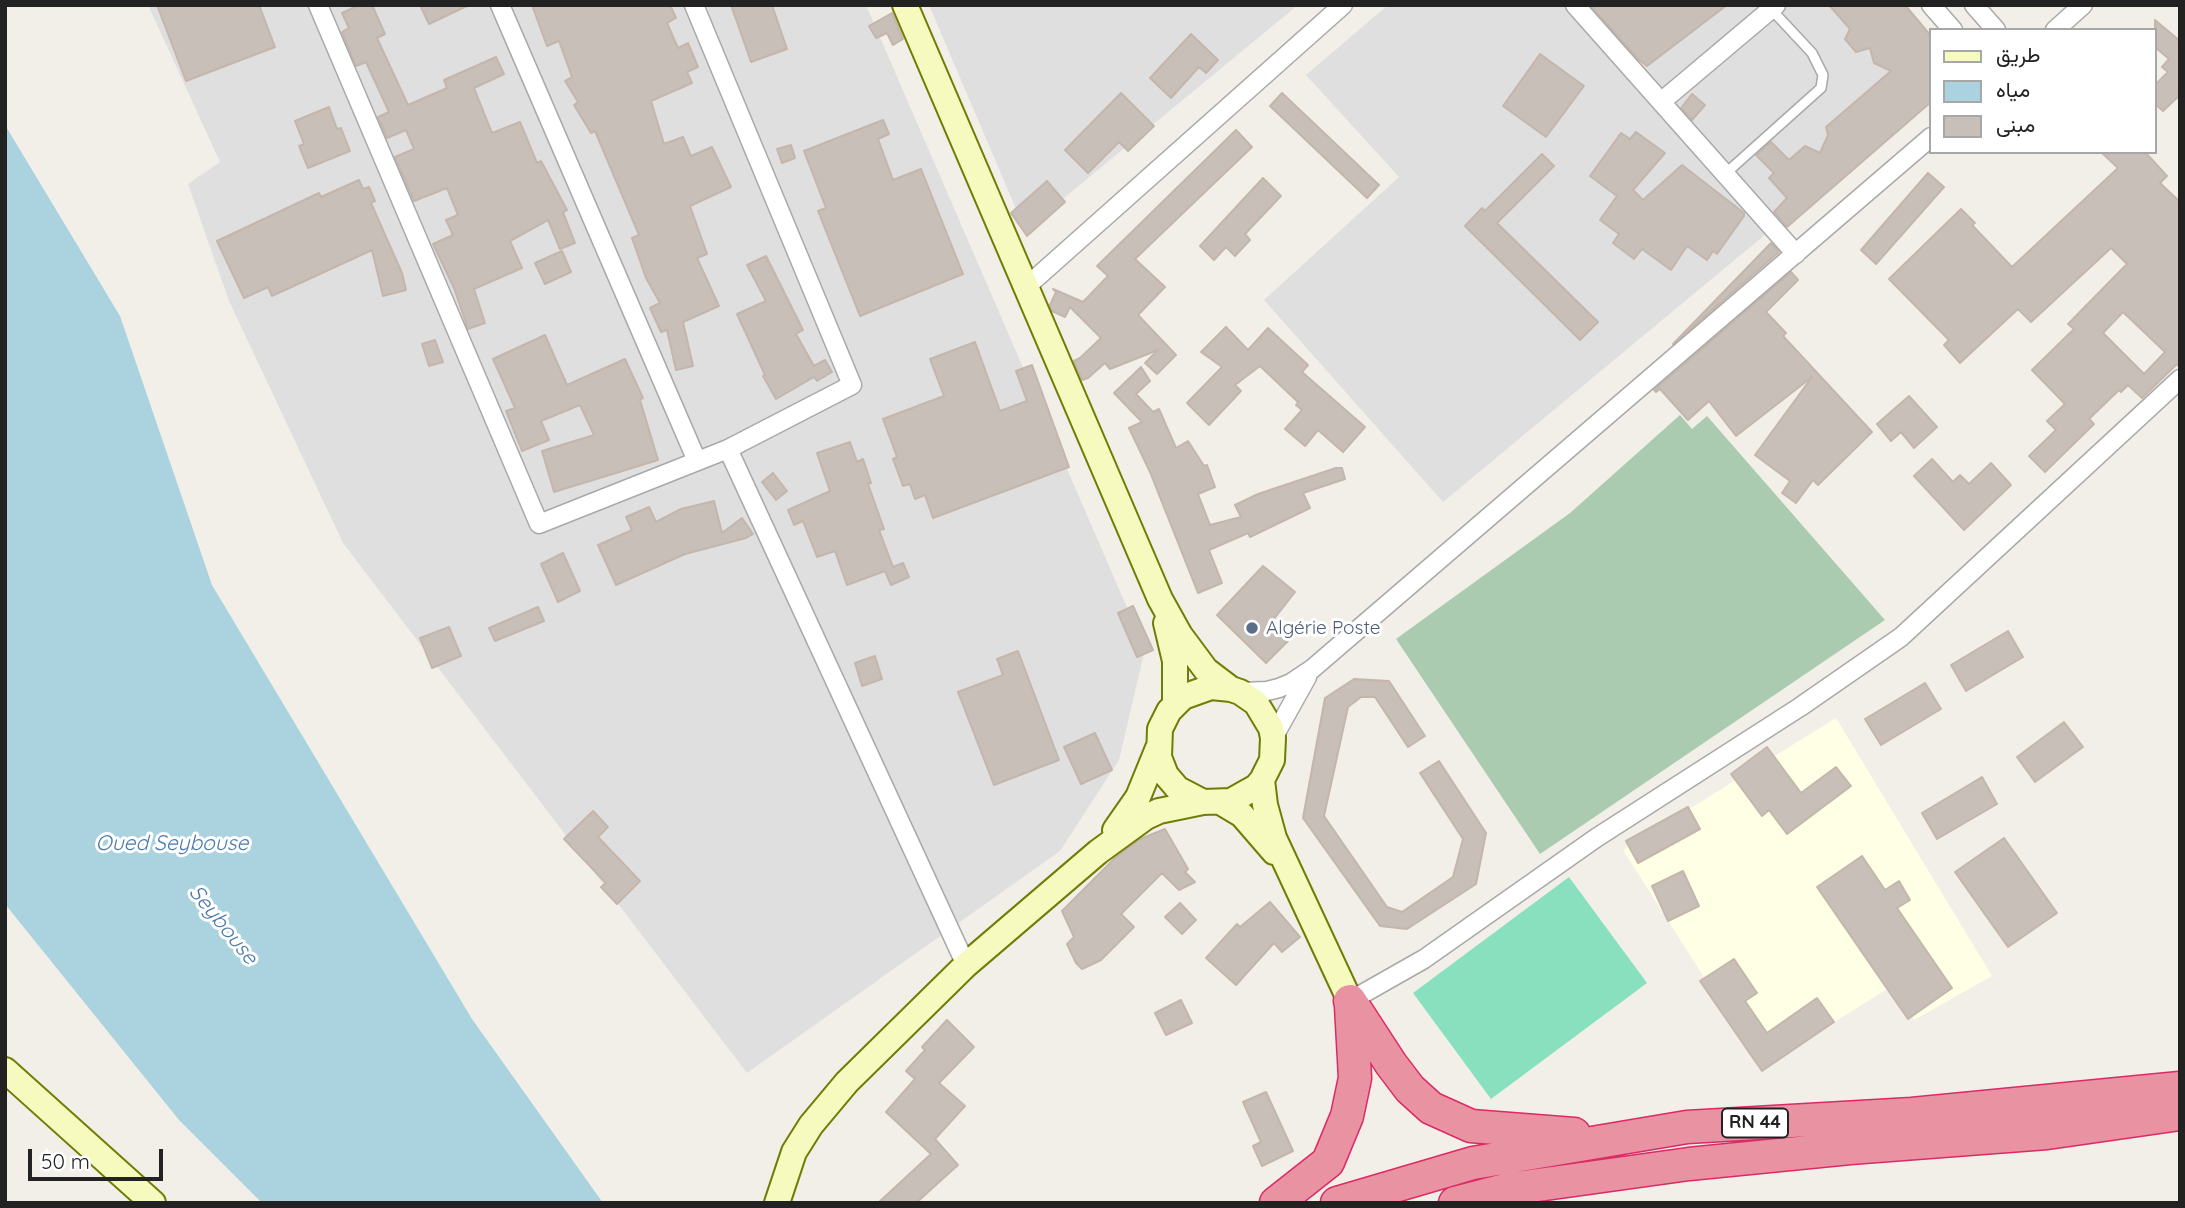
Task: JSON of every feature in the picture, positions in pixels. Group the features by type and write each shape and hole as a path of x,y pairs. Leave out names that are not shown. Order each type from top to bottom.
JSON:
{"highway":[{"path":"1350,1001 1410,1088 1431,1108 1471,1126 1568,1134 1687,1127"},
{"path":"1276,1203 1328,1163 1347,1115 1355,1079 1350,1001"},
{"name":"RN 44","path":"1337,1203 1473,1164 1687,1127 1912,1114 2180,1088"},
{"name":"RN 44","path":"1455,1203 1509,1189 1689,1164 2047,1133 2180,1114"},
{"path":"1566,1203 1689,1164"}],"street":[{"path":"318,5 539,524 728,449 852,386 694,5"},
{"path":"500,5 697,461"},
{"path":"777,1203 794,1152 811,1125 848,1082 966,965 1098,852 1146,817 1159,811 1240,798 1262,780 1272,760 1273,738 1263,711 1206,670 1180,635 1160,599 905,5"},
{"path":"1026,287 1343,5"},
{"path":"1576,5 1796,254"},
{"path":"1931,5 1951,28"},
{"path":"1974,5 1994,28"},
{"path":"2057,28 2082,5"},
{"path":"1661,102 1773,7"},
{"path":"1175,703 1201,689 1221,687 1267,691 1291,683 1312,669 1930,138"},
{"path":"1262,780 1270,822 1287,869 1350,1001 1424,959 1596,838 1800,708 1901,637 2180,379"},
{"path":"728,449 966,965"},
{"path":"1098,852 1129,813 1158,748 1160,729 1175,703 1175,661 1160,599"},
{"path":"1273,738 1312,669"},
{"path":"1158,748 1162,766 1171,782 1186,795 1213,802 1242,816 1255,828 1287,869"},
{"path":"7,1075 153,1203"}],"lane":[{"path":"1725,174 1821,88 1823,75 1812,53 1773,7"}],"shaded area":[{"path":"148,5 866,5 1145,649 1119,760 1060,851 747,1073 343,543 229,301 188,184 220,162"},
{"path":"929,5 1298,5 1025,230"},
{"path":"1388,5 1874,5 1930,69 1930,98 1443,502 1264,300 1399,177 1306,75"},
{"path":"1680,415 1692,429 1707,416 1885,620 1540,854 1396,639 1570,513"},
{"path":"1836,718 1992,976 1914,1020 1890,987 1762,1068 1623,850"}],"green space":[{"path":"1569,877 1647,983 1491,1099 1413,993"}],"water":[{"name":"Oued Seybouse","path":"5,125 120,316 212,585 472,1019 603,1203 262,1203 179,1120 5,904"}],"building":[{"path":"157,5 259,5 275,47 186,81"},
{"path":"359,5 372,5 385,34 377,38 408,105 447,88 444,80 496,57 504,74 474,88 492,133 520,122 537,163 541,161 567,210 563,212 575,243 560,249 548,220 510,241 522,268 474,289 485,323 468,329 454,288 433,244 453,235 446,220 458,215 447,188 414,201 395,157 414,149 406,130 387,138 378,117 389,112 366,62 356,66 342,32 349,28 342,13"},
{"path":"420,5 469,5 429,24"},
{"path":"532,5 670,5 676,18 667,23 678,48 688,43 698,67 687,72 692,83 651,101 664,144 683,137 691,156 712,147 731,187 690,206 707,254 697,258 719,306 683,322 693,366 676,370 667,330 661,332 650,308 660,303 646,278 632,238 639,235 595,131 591,133 574,105 578,102 565,81 572,77 559,41 547,46"},
{"path":"731,5 772,5 787,49 751,62"},
{"path":"1590,5 1727,5 1647,66"},
{"path":"1829,5 1905,5 1930,35 1930,103 1787,227 1774,212 1787,198 1769,178 1774,173 1756,155 1771,142 1789,160 1805,146 1820,153 1828,135 1826,127 1891,71 1874,63 1870,48 1856,52 1845,39 1850,29"},
{"path":"892,13 903,39 893,45 887,33 876,38 869,26"},
{"path":"2155,20 2180,41 2180,95 2163,111 2157,106 2157,83 2168,72 2162,67 2169,59 2157,49"},
{"path":"1191,34 1218,60 1206,73 1199,67 1171,98 1150,78"},
{"path":"1540,54 1584,86 1546,137 1503,106"},
{"path":"1121,93 1154,126 1128,151 1119,142 1088,173 1065,150"},
{"path":"1282,93 1379,185 1367,198 1270,106"},
{"path":"1692,94 1705,105 1692,120 1681,108"},
{"path":"329,107 337,129 341,128 350,151 308,168 299,146 304,144 295,121"},
{"path":"883,120 889,134 878,139 893,180 921,169 963,274 860,316 818,211 826,208 804,151"},
{"path":"1236,130 1252,147 1135,259 1165,287 1138,315 1176,355 1157,374 1145,363 1158,350 1110,369 1105,363 1082,380 1074,361 1101,338 1070,307 1065,317 1052,311 1050,305 1056,292 1053,289 1083,302 1108,276 1097,266"},
{"path":"1636,132 1665,153 1633,190 1643,200 1682,165 1744,213 1717,254 1713,251 1707,260 1687,246 1671,270 1642,249 1634,259 1613,243 1619,234 1600,220 1617,196 1590,176 1621,133 1630,139"},
{"path":"791,145 795,158 782,163 777,149"},
{"path":"1542,154 1554,166 1497,223 1598,322 1580,340 1465,226 1482,208 1485,211"},
{"path":"2103,154 2147,154 2167,176 2160,183 2180,202 2180,367 2177,364 2142,398 2128,385 2121,392 2119,390 2089,419 2094,424 2045,472 2029,456 2056,430 2047,421 2065,404 2032,370 2074,329 2068,324 2127,264 2111,248 2031,322 2018,309 1960,363 1944,345 1949,340 1889,279 1961,209 1975,223 1972,225 2012,267 2118,168","holes":["2123,312 2165,352 2144,374 2103,333"]},
{"path":"1928,173 1944,187 1876,264 1861,250"},
{"path":"1263,178 1281,196 1245,234 1250,240 1235,256 1226,247 1214,260 1200,246"},
{"path":"359,180 363,189 369,187 375,201 371,203 402,273 406,290 383,296 372,250 272,296 268,287 244,298 217,241 319,193 321,197"},
{"path":"1047,181 1065,202 1027,236 1011,213"},
{"path":"1771,243 1779,252 1673,344"},
{"path":"562,251 571,272 545,284 535,263"},
{"path":"766,256 803,330 796,334 814,366 825,360 832,372 817,381 814,377 776,399 763,376 765,375 737,314 766,301 747,265"},
{"path":"1791,272 1798,280 1766,312 1786,333 1783,336 1872,432 1818,485 1813,480 1796,503 1782,493 1790,481 1755,455 1812,377 1736,436 1709,401 1688,420 1660,389 1656,392 1654,390"},
{"path":"1226,327 1248,350 1268,328 1308,365 1302,372 1365,427 1343,452 1318,430 1305,446 1285,429 1302,410 1296,405 1298,402 1260,366 1235,385 1241,391 1209,425 1187,403 1222,367 1201,352"},
{"path":"545,335 567,385 625,359 643,398 640,400 658,460 554,492 542,451 594,435 580,405 541,421 549,440 522,451 506,411 515,408 493,359"},
{"path":"435,340 443,362 429,366 422,344"},
{"path":"975,342 1000,411 1027,401 1016,371 1032,365 1069,467 933,518 925,495 915,499 910,484 903,486 893,459 897,457 883,419 944,396 930,359"},
{"path":"1141,367 1150,381 1136,394 1153,412 1159,409 1176,448 1188,441 1204,466 1207,465 1215,487 1198,494 1210,525 1241,517 1235,505 1258,494 1336,468 1342,468 1345,479 1303,493 1310,508 1250,537 1248,533 1209,550 1222,583 1198,593 1150,472 1129,428 1142,422 1114,393"},
{"path":"1909,396 1937,427 1914,448 1901,432 1891,441 1877,424"},
{"path":"850,442 857,462 863,459 871,483 868,484 884,529 879,530 893,567 903,563 909,577 891,585 885,571 847,585 835,551 817,557 803,521 794,525 788,510 830,491 817,453"},
{"path":"1932,459 1953,482 1960,475 1969,484 1991,463 2011,485 1964,530 1914,476"},
{"path":"773,473 787,491 776,500 762,482"},
{"path":"714,501 722,533 742,518 753,534 685,554 616,585 598,545 632,530 626,517 649,507 656,522 681,509"},
{"path":"563,553 580,591 558,602 541,564"},
{"path":"1263,566 1295,592 1270,624 1288,641 1266,663 1217,615"},
{"path":"1133,606 1153,650 1137,657 1118,613"},
{"path":"538,607 544,621 495,641 489,628"},
{"path":"449,627 461,656 432,668 420,638"},
{"path":"2008,631 2023,657 1966,691 1951,665"},
{"path":"1018,651 1059,760 994,785 958,692 1003,675 997,659"},
{"path":"875,656 882,679 862,686 855,663"},
{"path":"1354,679 1389,681 1425,736 1408,747 1375,697 1361,697 1348,707 1324,816 1387,907 1402,912 1453,877 1463,839 1420,773 1439,761 1486,833 1476,884 1407,929 1380,926 1303,818 1325,698"},
{"path":"1925,683 1941,709 1881,745 1865,719"},
{"path":"2064,722 2083,747 2035,782 2017,757"},
{"path":"1095,733 1112,770 1081,784 1064,747"},
{"path":"1767,747 1801,793 1836,767 1851,786 1787,834 1769,810 1762,816 1731,774"},
{"path":"1982,777 1997,804 1937,839 1922,813"},
{"path":"1688,807 1700,829 1638,863 1626,841"},
{"path":"593,811 608,827 598,837 640,881 617,904 601,887 606,883 564,839"},
{"path":"1165,829 1188,869 1185,872 1195,882 1179,890 1162,873 1121,914 1134,927 1101,960 1082,969 1067,944 1074,937 1062,911 1115,858 1140,839"},
{"path":"2004,838 2057,913 2008,947 1955,872"},
{"path":"1862,856 1885,890 1899,881 1910,900 1897,908 1952,988 1908,1019 1817,887"},
{"path":"1683,871 1699,906 1668,921 1652,886"},
{"path":"1270,902 1300,937 1282,952 1274,943 1236,985 1206,958 1237,924 1240,927"},
{"path":"1180,903 1196,920 1182,934 1165,917"},
{"path":"1734,959 1757,993 1745,1001 1767,1033 1817,998 1834,1022 1762,1071 1700,981"},
{"path":"1181,1000 1192,1023 1166,1035 1155,1013"},
{"path":"947,1020 974,1047 939,1083 965,1106 935,1139 958,1165 916,1203 878,1203 931,1154 886,1112 915,1079 906,1071 925,1050 922,1047"},
{"path":"1266,1092 1293,1151 1262,1166 1253,1146 1261,1142 1243,1102"}],"place":[{"name":"Algérie Poste","path":"1252,628"}],"water label":[{"name":"Seybouse","path":"223,925"}]}
